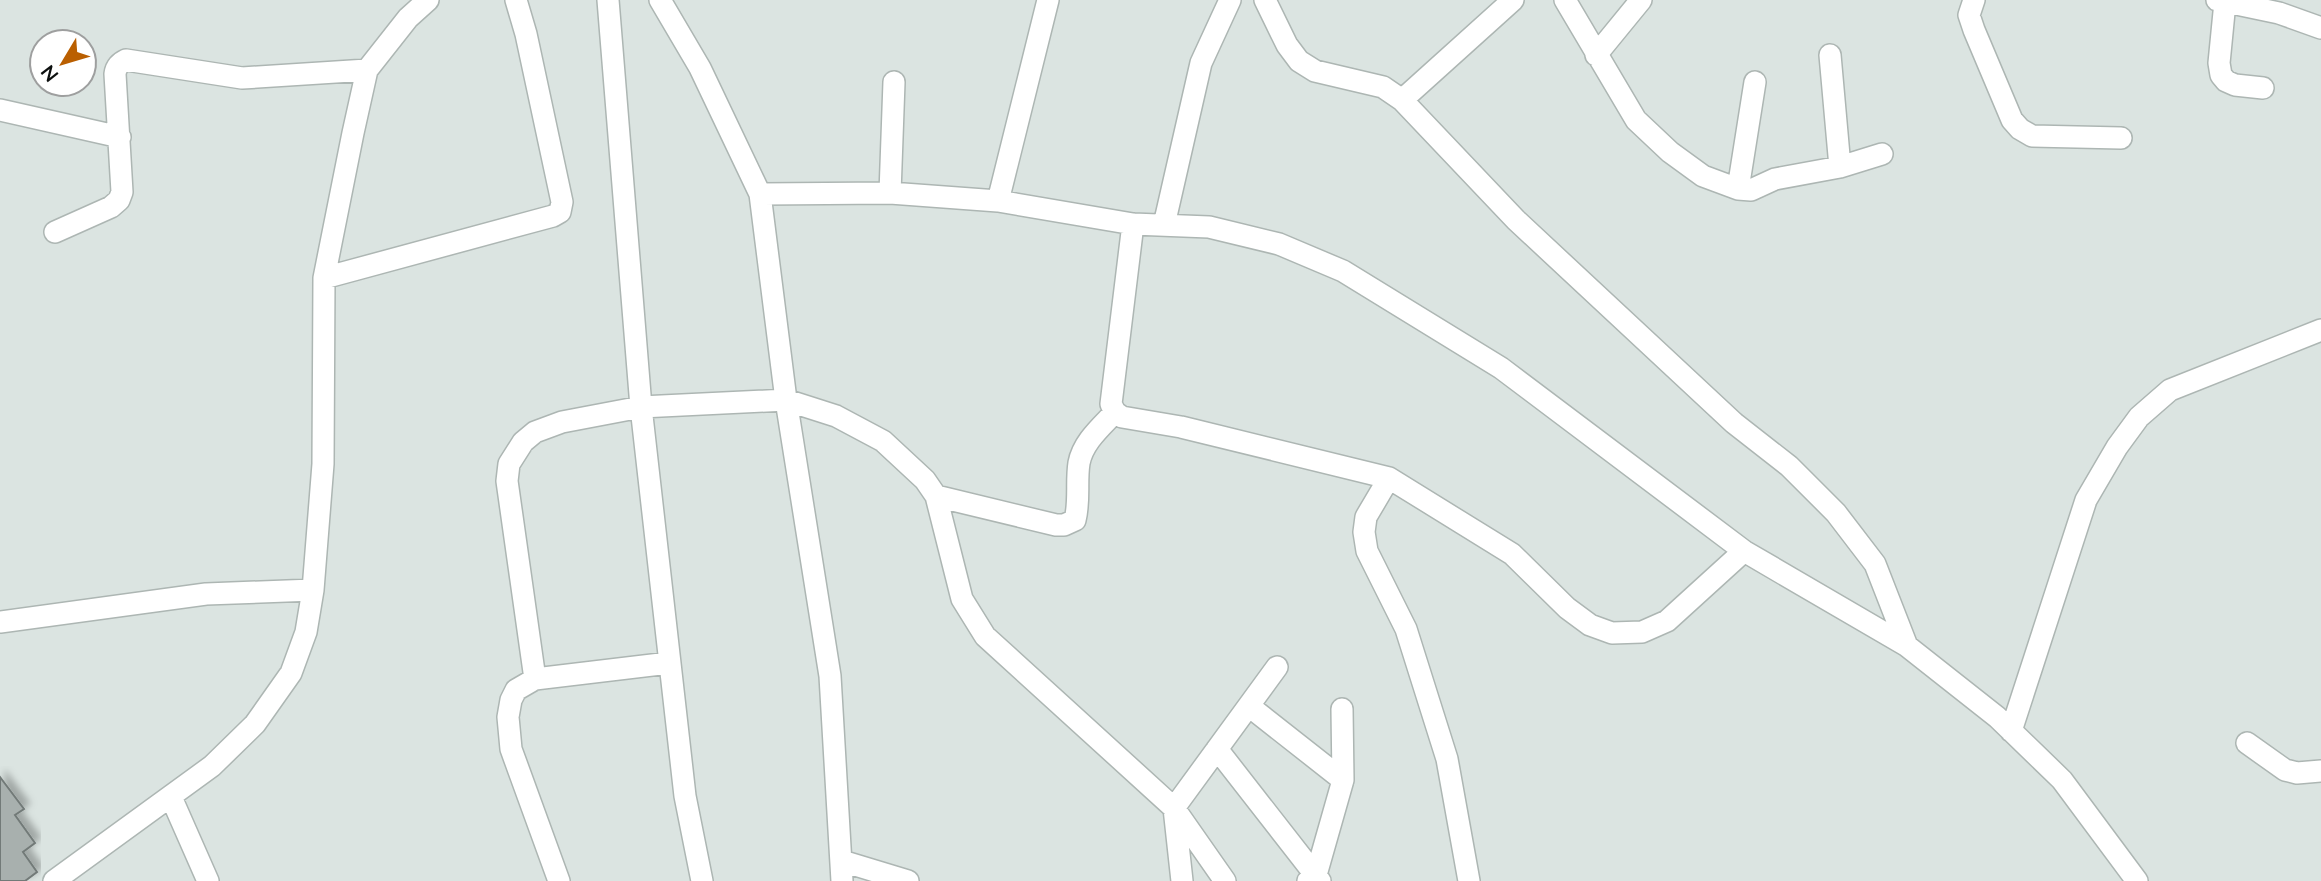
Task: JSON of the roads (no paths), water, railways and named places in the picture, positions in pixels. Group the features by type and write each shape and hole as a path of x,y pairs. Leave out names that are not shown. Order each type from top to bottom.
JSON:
{"street":[{"path":"54,881 212,766 255,724 291,673 306,632 313,590 323,464 324,278 367,71 408,18 428,0"},
{"path":"324,278 560,212 562,202 526,34 516,0"},
{"path":"608,0 641,407 685,796 702,881"},
{"path":"660,0 699,68 760,194 786,400 830,676 842,871 908,881"},
{"path":"998,201 1048,0"},
{"path":"1164,225 1201,64 1230,0"},
{"path":"1265,0 1287,45 1299,61 1315,71 1383,87 1402,100 1516,220 1734,423 1789,466 1836,513 1875,564 1907,646"},
{"path":"1402,100 1513,0"},
{"path":"1564,0 1636,120 1670,152 1703,176 1738,189 1751,190 1775,179 1840,167 1882,154"},
{"path":"1596,55 1641,0"},
{"path":"1974,0 1969,15 1974,30 2012,120 2020,129 2032,136 2121,138"},
{"path":"2263,88 2235,85 2221,75 2221,1 2281,6 2321,28"},
{"path":"1830,55 1840,167"},
{"path":"55,232 111,206 122,192 115,74 118,66 127,60 242,78 367,71"},
{"path":"890,193 894,82"},
{"path":"1738,189 1755,82"},
{"path":"0,110 120,137"},
{"path":"760,194 890,193 998,201 1133,224 1209,227 1279,244 1343,271 1501,368 1744,551 1907,646 2011,731 2062,780 2137,881"},
{"path":"1133,224 1111,404 1122,418 1181,427 1389,478 1513,554 1567,608 1590,625 1612,633 1642,632 1667,621 1744,551"},
{"path":"2011,731 2087,500 2117,447 2138,417 2170,390 2321,330"},
{"path":"535,679 508,481 509,464 523,442 535,432 562,422 641,407 786,400 836,416 883,441 925,480 936,496 962,599 985,636 1174,808 1225,881"},
{"path":"936,496 1056,525 1070,522 1074,520 1077,510 1079,461 1084,449 1115,412"},
{"path":"1389,478 1366,517 1364,532 1367,551 1406,629 1435,720 1447,760 1469,881"},
{"path":"0,622 206,594 313,590"},
{"path":"559,881 511,749 508,717 516,690 535,679 670,663"},
{"path":"1182,881 1174,808 1277,667"},
{"path":"1249,706 1343,780"},
{"path":"1315,879 1343,780 1342,709"},
{"path":"2247,743 2285,770 2297,773 2321,771"},
{"path":"1217,749 1315,879"},
{"path":"171,797 208,881"}]}
